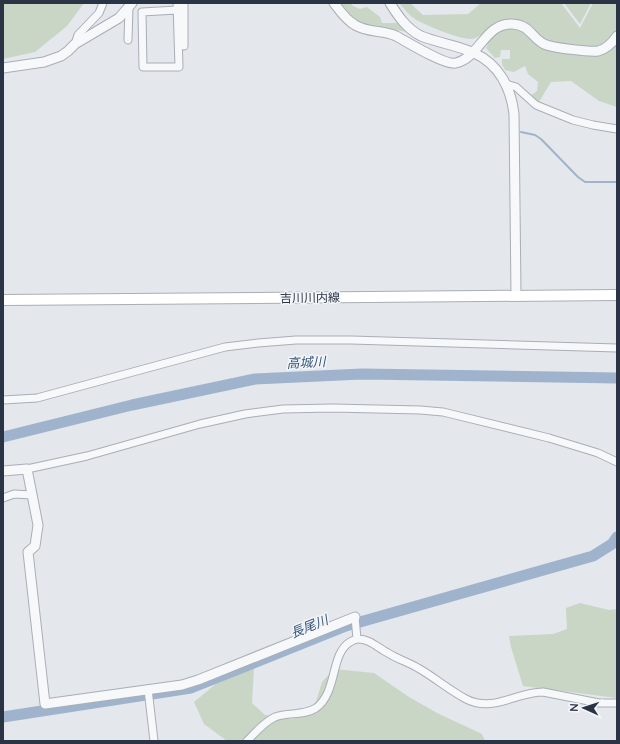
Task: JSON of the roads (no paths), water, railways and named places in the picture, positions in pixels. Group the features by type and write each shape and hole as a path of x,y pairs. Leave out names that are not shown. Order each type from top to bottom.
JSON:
{"main road":[{"name":"吉川川内線","path":"3,300 617,295"}],"street":[{"path":"75,44 78,35 99,13 103,3"},
{"path":"184,3 184,46"},
{"path":"334,3 348,20 356,26 375,32 394,34 448,62 455,64 464,61 489,34 504,24 519,24 525,26 540,41 553,47 598,51 610,45 617,36"},
{"path":"390,3 408,27 421,36 473,52 492,65 506,84 513,102 514,114 516,295"},
{"path":"3,68 44,62 54,59 68,51 75,44 118,18 131,4"},
{"path":"128,40 131,4"},
{"path":"177,7 179,67 143,67 142,12 177,7"},
{"path":"506,84 516,87 536,105 573,120 617,129"},
{"path":"3,400 37,398 225,347 258,343 296,340 351,340 617,348"},
{"path":"3,471 28,469 87,456 200,424 245,414 283,409 332,408 443,412 549,438 598,453 617,462"},
{"path":"28,469 38,525 35,546 28,552 45,704 149,692 182,685 355,619 357,639"},
{"path":"3,498 14,494 32,495"},
{"path":"247,741 274,717 304,712 316,707 326,695 332,684 340,653 345,645 357,639 367,641 375,645 387,653 418,668 466,699 480,704 498,703 535,692 543,692 599,703 617,703"},
{"path":"149,692 154,741"}],"waterway":[{"path":"521,132 535,135 541,139 578,177 585,182 617,182"},
{"name":"高城川","path":"3,437 132,405 255,379 362,374 617,378"},
{"name":"長尾川","path":"3,717 191,688 346,626 593,556 612,544 617,537"}]}
